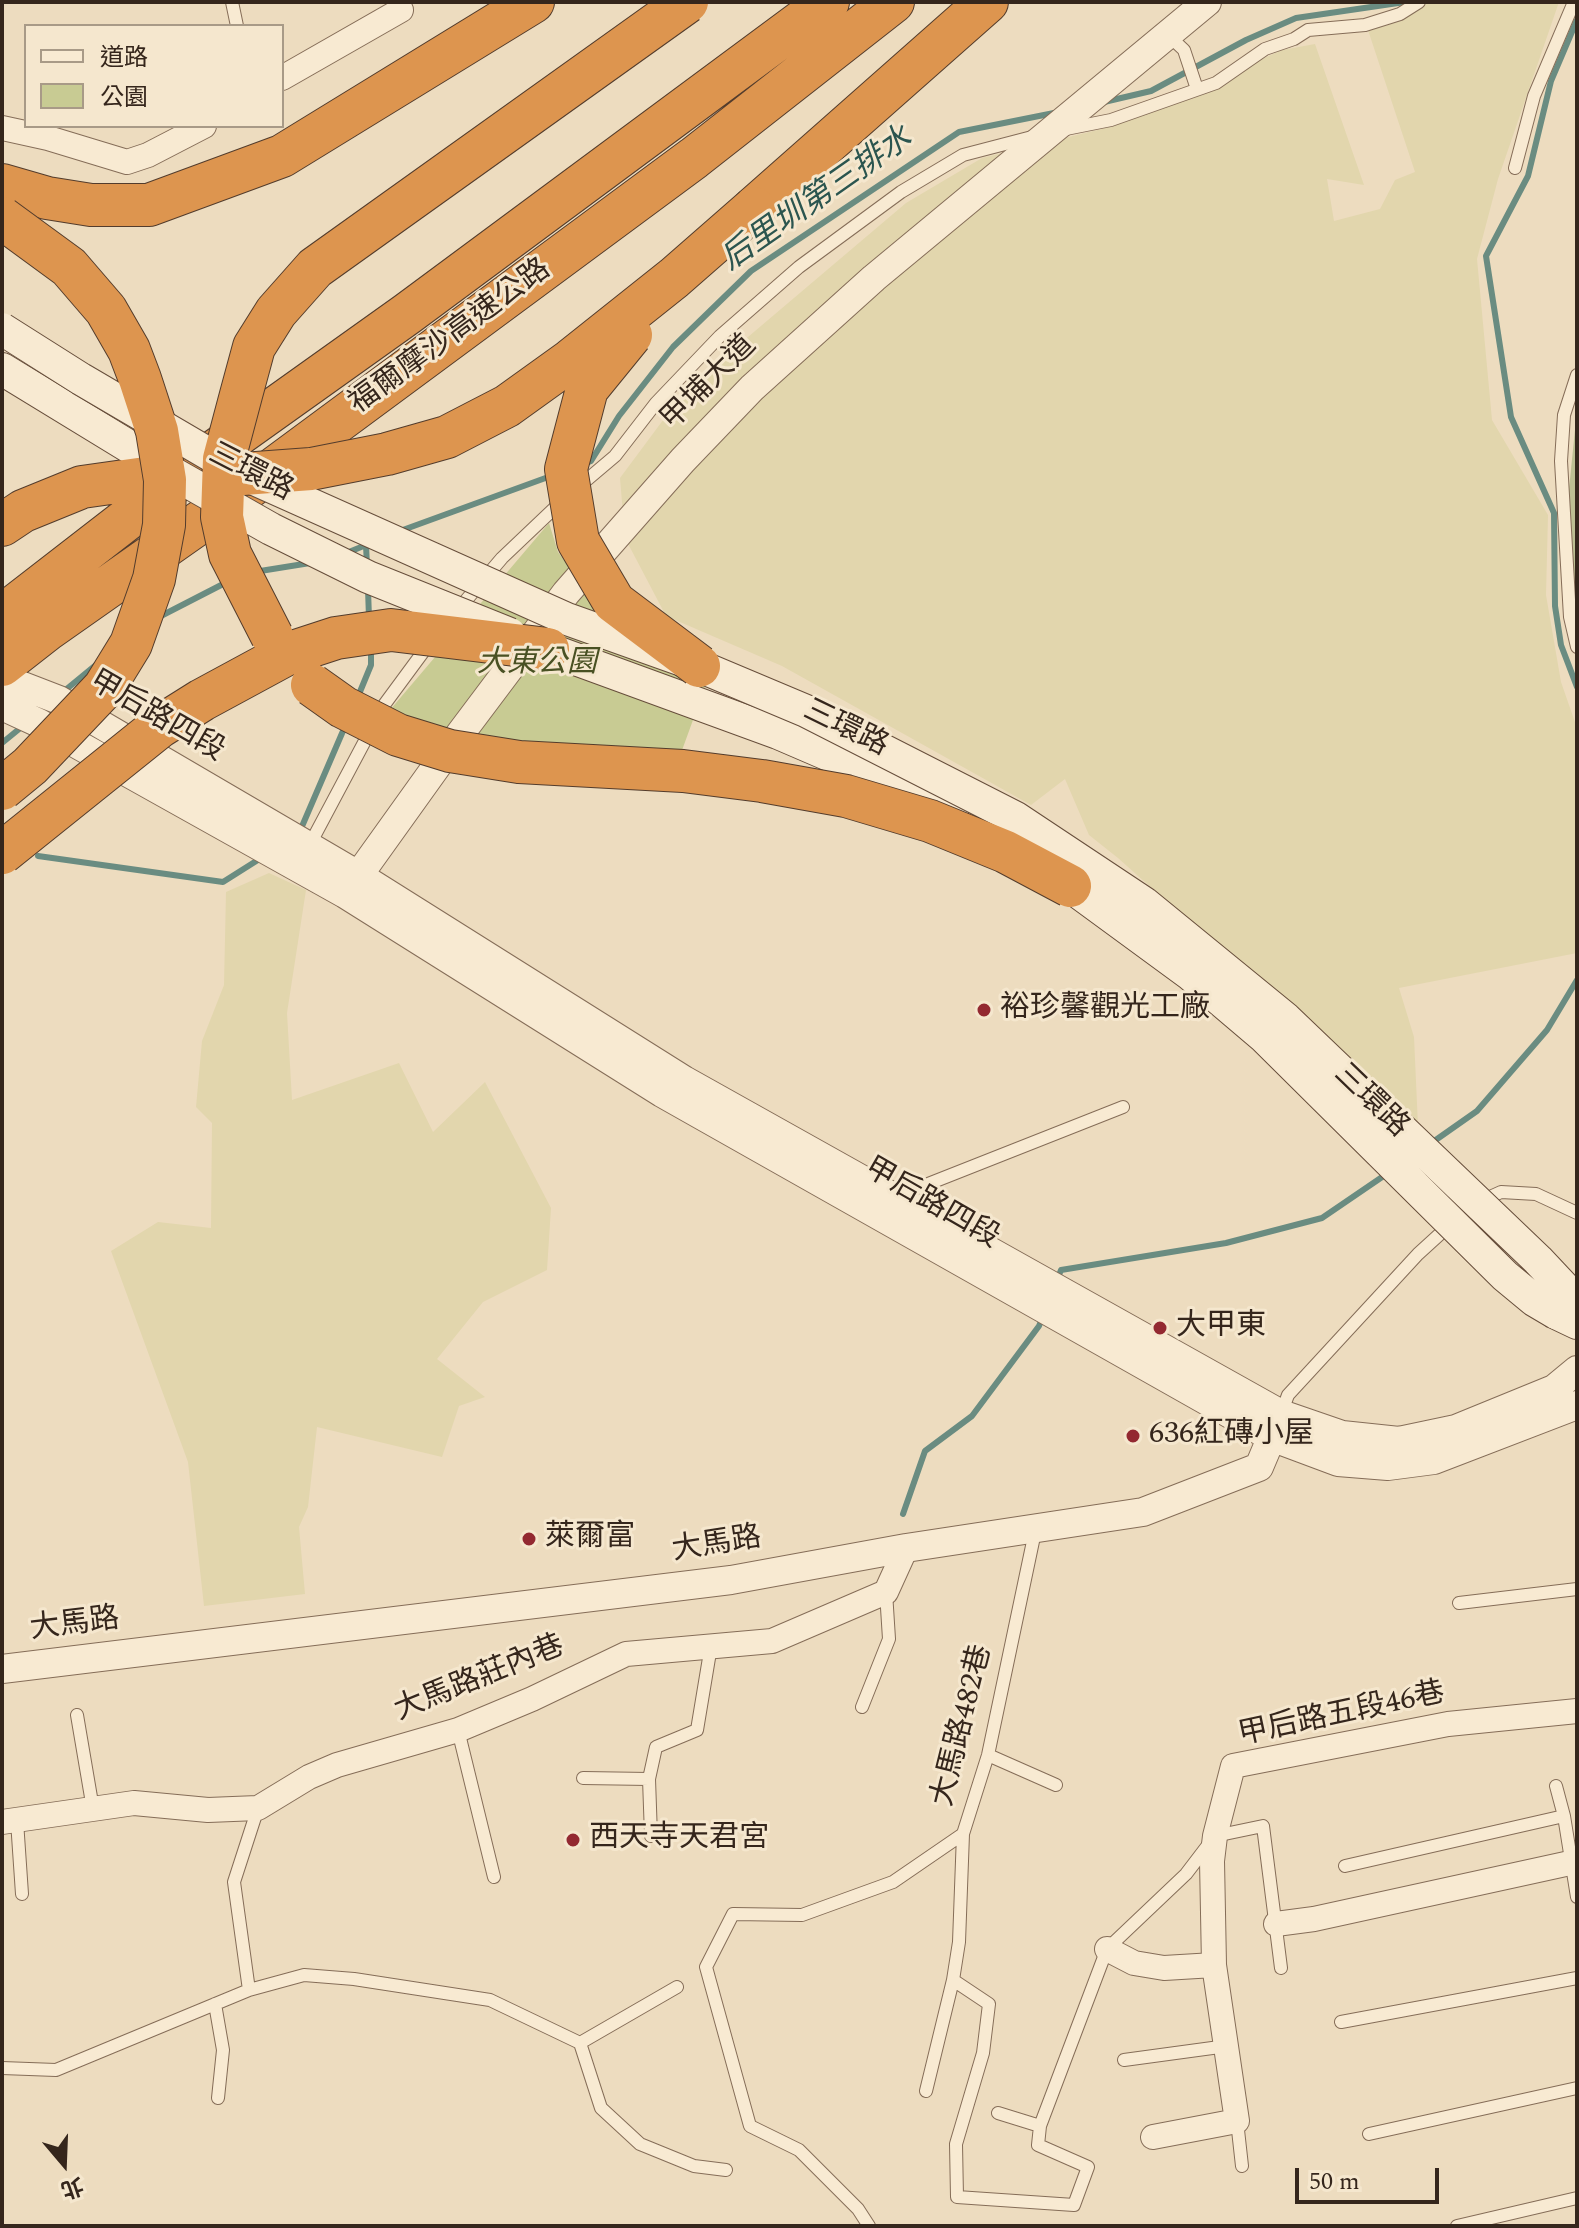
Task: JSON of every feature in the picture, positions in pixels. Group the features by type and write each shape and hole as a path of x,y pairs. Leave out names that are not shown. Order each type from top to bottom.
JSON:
{"highway":[{"path":"2,185 47,198 106,205 149,205 282,156 533,2"},
{"path":"687,2 315,268 276,312 254,347 224,459 222,517 230,554 272,636 312,685 343,707 398,735 450,751 519,762 683,771 846,796 930,821 1006,852 1070,886"},
{"name":"福爾摩沙高速公路","path":"2,616 215,451 407,314 828,2"},
{"name":"福爾摩沙高速公路","path":"2,665 233,499 694,158 893,2"},
{"path":"243,474 311,469 387,454 447,437 507,406 571,360 674,278 987,2"},
{"path":"699,666 614,602 578,541 566,469 587,389 622,345 754,208"},
{"path":"2,218 69,267 106,310 129,350 140,379 157,431 165,480 164,525 154,579 131,644 104,688 30,766 2,789"},
{"path":"2,525 23,511 82,487 174,474"},
{"path":"2,853 159,727 287,654 336,638 391,630 548,649"}],"main road":[{"name":"三環路","path":"2,329 243,474 567,619 699,666 806,711 1016,818 1144,903 1286,1019 1413,1144 1538,1260 1570,1308"},
{"name":"三環路","path":"2,369 174,474 271,529 368,577 548,649 778,733 885,779 978,827 1070,886 1190,974 1263,1036 1505,1276 1534,1300 1570,1308"},
{"path":"174,474 243,474"}],"street":[{"name":"甲埔大道","path":"352,885 462,730 566,593 683,460 752,388 828,318 1207,2"},
{"path":"284,77 404,5"},
{"path":"2,128 48,138 127,162 148,155 200,128"},
{"name":"甲后路四段","path":"2,678 59,700 266,836"},
{"name":"甲后路四段","path":"2,706 266,836 684,1080 895,1197 1338,1462 1388,1466 1434,1460 1573,1404"},
{"name":"甲后路四段","path":"352,885 662,1093 1276,1426 1399,1441 1456,1429 1554,1389 1577,1370"},
{"name":"大馬路","path":"2,1669 731,1580 906,1548 1143,1512 1259,1467 1276,1426"},
{"path":"886,1592 906,1548"},
{"name":"大馬路莊內巷","path":"10,1821 134,1803 208,1810 258,1808 309,1777 337,1765 458,1730 626,1654 772,1641 886,1592"},
{"name":"甲后路五段46巷","path":"1237,2121 1214,1965 1212,1861 1215,1836 1233,1766 1448,1724 1577,1711"},
{"path":"1276,1924 1314,1919 1574,1862"},
{"path":"1107,1949 1134,1963 1164,1968 1214,1965"},
{"path":"1153,2137 1237,2121"}],"lane":[{"path":"232,2 237,24"},
{"path":"301,856 384,705 426,648 502,558 615,456 656,403 720,336 799,267 901,192 963,155 1056,127 1111,120 1216,83 1265,49 1294,39 1308,30 1365,25 1400,14 1419,2"},
{"path":"1515,168 1534,96 1574,2"},
{"path":"1158,42 1184,50 1197,89"},
{"path":"1577,375 1564,415 1561,461 1570,617 1577,647"},
{"path":"895,1197 1123,1107"},
{"path":"1276,1426 1288,1395 1407,1265 1477,1203 1501,1192 1536,1194 1577,1212"},
{"name":"大馬路482巷","path":"869,2226 858,2209 799,2150 750,2126 706,1967 733,1914 802,1915 893,1882 963,1834 988,1755 1036,1527"},
{"path":"1459,1603 1577,1589"},
{"path":"862,1707 889,1639 886,1592"},
{"path":"651,1836 649,1779 656,1747 697,1730 711,1646"},
{"path":"77,1715 93,1809"},
{"path":"458,1730 494,1877"},
{"path":"988,1755 1056,1785"},
{"path":"583,1778 649,1779"},
{"path":"1556,1786 1574,1862 1577,1897"},
{"path":"249,1990 234,1882 258,1808"},
{"path":"1345,1866 1564,1816"},
{"path":"10,1821 22,1894"},
{"path":"953,1980 989,2004 983,2053 956,2144 957,2197 1074,2205 1088,2167 1038,2145 1040,2126 1107,1949 1186,1874 1215,1836 1263,1826 1281,1968"},
{"path":"926,2091 959,1942 963,1834"},
{"path":"2,2068 56,2070 249,1990 304,1975 354,1979 490,2000 580,2043 601,2108 640,2144 694,2166 726,2170"},
{"path":"1341,2022 1577,1978"},
{"path":"580,2043 677,1987"},
{"path":"215,2004 223,2050 218,2098"},
{"path":"1124,2060 1227,2046"},
{"path":"1369,2134 1577,2088"},
{"path":"998,2113 1040,2126"},
{"path":"1237,2121 1242,2166"},
{"path":"1457,2226 1577,2198"}],"shaded area":[{"path":"1431,2 1559,2 1498,179 1477,259 1492,420 1548,515 1546,595 1561,682 1577,728 1577,953 1399,988 1414,1037 1418,1126 1089,835 1065,779 1031,805 782,666 666,616 625,538 620,478 675,404 735,348 906,203 982,158 1114,126 1282,50 1315,44 1364,185 1327,179 1334,221 1380,209 1395,180 1415,172 1368,30"},
{"path":"269,873 306,890 287,1013 292,1100 399,1063 433,1132 485,1082 551,1208 547,1270 483,1302 437,1359 485,1397 459,1406 442,1457 317,1427 308,1507 299,1527 305,1594 204,1606 188,1462 111,1251 158,1222 211,1228 212,1123 196,1107 202,1041 224,985 226,892"}],"green space":[{"path":"1577,410 1577,617 1571,597 1568,499"},
{"name":"大東公園","path":"549,523 558,552 595,603 705,687 681,753 514,749 384,717"}],"waterway":[{"name":"后里圳第三排水","path":"1104,102 1151,91 1246,40 1296,18 1405,2"},
{"path":"1577,20 1551,81 1528,176 1486,256 1511,417 1554,513 1555,606 1561,645 1577,687"},
{"name":"后里圳第三排水","path":"584,464 591,461 619,416 673,347 751,271 959,132 1054,113"},
{"name":"后里圳第三排水","path":"400,531 551,476"},
{"name":"后里圳第三排水","path":"344,554 371,543"},
{"path":"366,545 367,566"},
{"name":"后里圳第三排水","path":"254,572 310,563"},
{"name":"后里圳第三排水","path":"157,618 229,581"},
{"path":"368,589 369,618"},
{"path":"357,699 371,665 371,649"},
{"name":"后里圳第三排水","path":"63,692 97,664"},
{"path":"300,831 346,724"},
{"name":"后里圳第三排水","path":"2,743 24,725"},
{"path":"38,856 223,882 261,858"},
{"path":"1430,1144 1477,1111 1547,1030 1577,980"},
{"path":"1057,1280 1061,1270 1226,1243 1322,1218 1388,1173"},
{"path":"903,1514 925,1451 972,1416 1039,1326 1043,1316"}],"place":[{"name":"裕珍馨觀光工廠","path":"984,1010"},
{"name":"大甲東","path":"1160,1328"},
{"name":"636紅磚小屋","path":"1133,1436"},
{"name":"萊爾富","path":"529,1539"},
{"name":"西天寺天君宮","path":"573,1840"}]}
